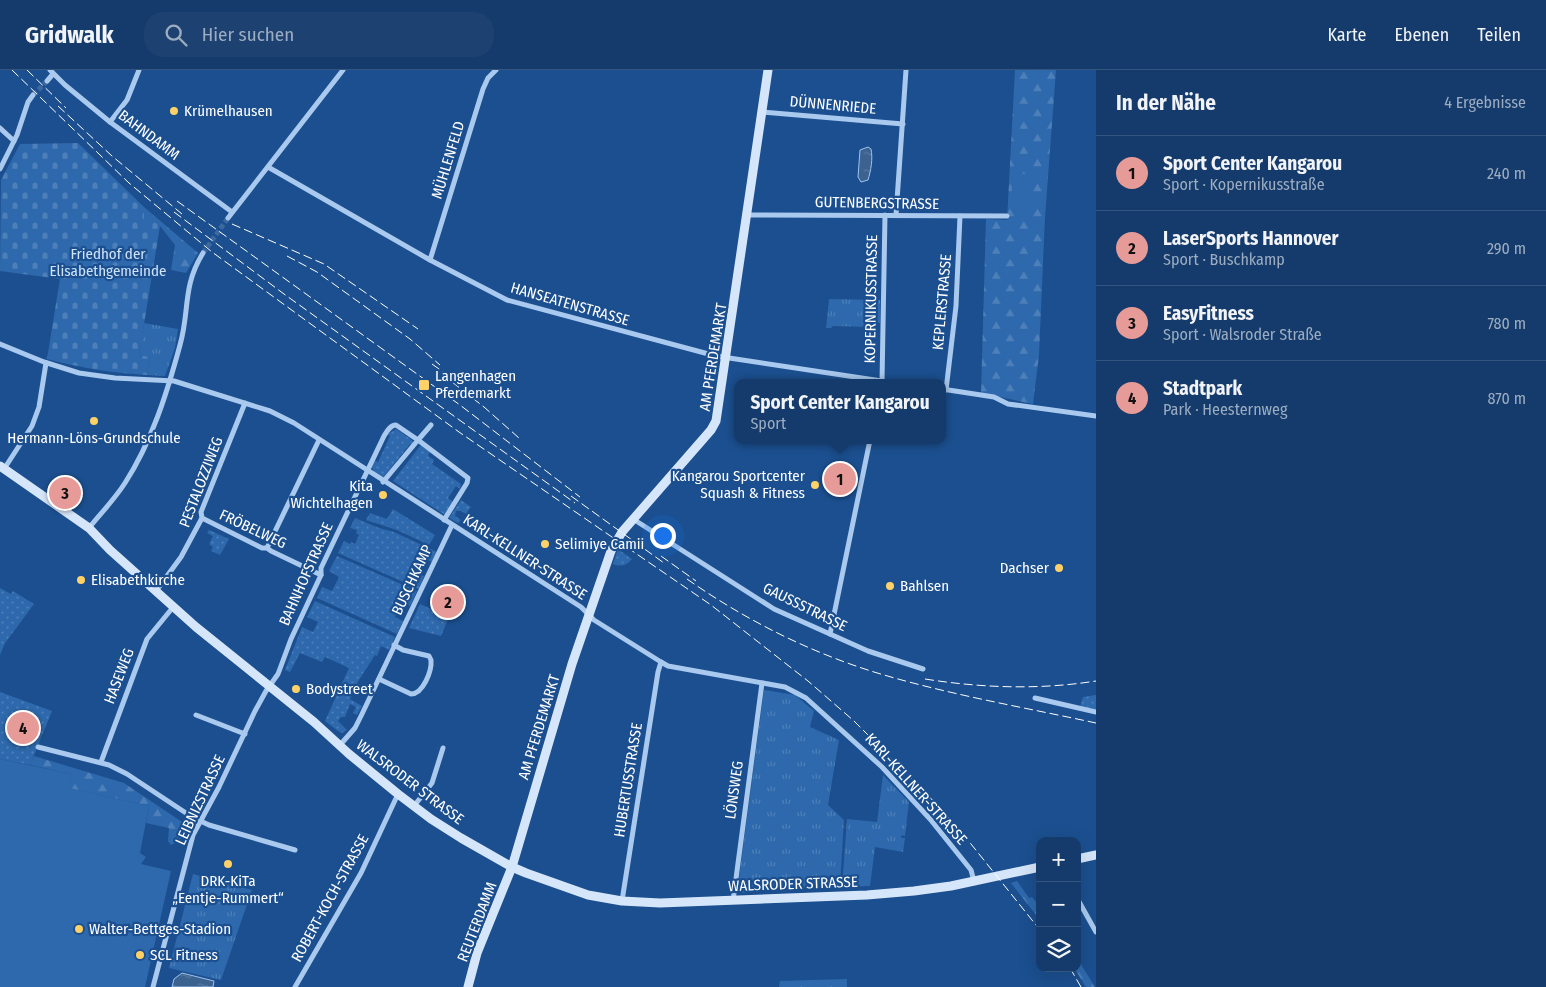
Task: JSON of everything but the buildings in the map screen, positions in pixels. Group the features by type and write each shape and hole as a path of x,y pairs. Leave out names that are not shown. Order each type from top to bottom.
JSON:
{"street":[{"path":"110,122 127,100 139,70"},
{"path":"228,218 343,70"},
{"name":"MÜHLENFELD","path":"430,260 483,89 488,78 496,70"},
{"name":"AM PFERDEMARKT","path":"512,867 588,614 614,544 633,519 714,426 719,412 768,70"},
{"path":"896,216 906,70"},
{"path":"47,81 52,72"},
{"name":"BAHNDAMM","path":"52,72 110,122 232,212"},
{"path":"0,169 14,141 28,102 33,95"},
{"name":"DÜNNENRIEDE","path":"762,112 903,124"},
{"path":"0,128 14,141"},
{"name":"HANSEATENSTRASSE","path":"268,167 430,260 500,297 524,306 726,358 862,379"},
{"name":"GUTENBERGSTRASSE","path":"748,215 1007,216"},
{"name":"KOPERNIKUSSTRASSE","path":"882,379 885,215"},
{"name":"KEPLERSTRASSE","path":"945,379 957,292 960,216"},
{"path":"89,528 113,500 138,463 151,435 182,340 190,280 203,253"},
{"name":"KARL-KELLNER-STRASSE","path":"0,344 46,363 93,375 170,380 246,403 282,417 583,608 594,620 668,666 795,691 806,698 882,767 930,819 971,870 974,881"},
{"path":"2,467 32,426 39,407 46,363"},
{"path":"946,389 994,397 1008,404 1096,416"},
{"name":"PESTALOZZIWEG","path":"156,591 181,557 202,518 201,512 246,403"},
{"name":"BAHNHOFSTRASSE","path":"270,687 278,674 291,639 322,575 321,568 384,436 393,425 418,440"},
{"path":"383,482 431,425"},
{"path":"267,548 319,440"},
{"path":"418,440 468,478 467,483 444,520"},
{"path":"830,634 869,444"},
{"name":"WALSRODER STRASSE","path":"2,467 89,528 110,550 196,627 314,722 398,794 461,838 512,867 588,895 622,901 660,903 896,893 974,881 1036,868"},
{"name":"FRÖBELWEG","path":"202,518 322,575"},
{"name":"GAUSSSTRASSE","path":"633,519 774,610 868,651 923,669"},
{"name":"BUSCHKAMP","path":"340,745 355,728 452,525"},
{"name":"HASEWEG","path":"101,762 126,690 130,686 147,639 174,606"},
{"path":"379,679 411,694 416,694 420,692 430,670 432,660 429,656 394,646"},
{"name":"HUBERTUSSTRASSE","path":"622,901 661,662"},
{"name":"LÖNSWEG","path":"733,900 762,683"},
{"name":"LEIBNIZSTRASSE","path":"153,987 189,848 200,821 255,711 270,687"},
{"path":"1036,698 1096,712"},
{"path":"196,715 245,734"},
{"path":"38,747 101,762 127,774 200,821 295,850"},
{"path":"414,806 432,783 443,748"},
{"name":"ROBERT-KOCH-STRASSE","path":"295,987 361,873 398,794"},
{"path":"1081,859 1096,856"},
{"name":"REUTERDAMM","path":"468,987 477,953 512,867"},
{"path":"1081,905 1096,932"}],"green space":[{"path":"1015,70 1056,70 1045,217 1039,355 1033,404 981,393 986,219 1007,220"},
{"name":"Friedhof der Elisabethgemeinde","path":"78,143 144,207 144,219 150,219 160,226 139,355 150,357 147,375 97,370 47,359 60,279 0,271 1,180 20,144"},
{"path":"1013,173 1033,175 1030,206 1011,204"},
{"path":"144,207 198,253 186,273 171,270 175,245 160,226 144,219"},
{"path":"829,299 880,300 880,323 873,323 871,327 833,326 826,328"},
{"path":"144,323 178,329 175,348 165,376 147,375 150,357 139,355"},
{"path":"396,429 412,440 413,444 409,445 383,478 374,472 372,467 375,461 378,462 390,436 388,434"},
{"path":"421,445 430,452 428,456 434,460 432,464 461,484 460,489 456,486 448,498 453,502 445,515 393,481"},
{"path":"461,500 471,507 466,514 456,511 455,516 461,520 458,523 449,518"},
{"path":"393,509 435,535 429,545 397,530 366,520 370,513 387,519"},
{"path":"355,518 394,532 437,552 432,562 423,558 418,569 421,571 420,575 424,576 419,589 338,553 344,541 355,544 359,535 356,533 357,530 350,528"},
{"path":"209,530 229,539 220,555 211,551 213,547 209,544 213,536 207,533"},
{"path":"618,549 632,559 628,563 623,565 613,564"},
{"path":"337,556 417,591 410,606 402,602 395,617 403,621 397,634 317,598 322,587 332,591 339,577 329,571"},
{"path":"0,588 11,594 13,591 34,604 5,643 0,655"},
{"path":"315,601 395,637 389,650 381,646 377,656 375,655 357,683 358,685 350,699 362,706 357,715 353,713 356,707 350,704 345,717 341,717 338,721 347,730 342,733 325,721 349,668 325,657 322,662 300,653 290,672 285,670 302,627 313,632 318,622 307,617"},
{"path":"420,604 449,617 441,636 409,628"},
{"path":"764,690 795,695 814,711 810,727 839,740 828,805 844,820 840,885 737,893"},
{"path":"0,692 52,711 30,765 0,759"},
{"path":"1096,695 1096,710 1080,707 1083,697"},
{"path":"34,756 124,783 188,826 185,837 171,845 168,841 169,828 146,823 149,806 68,788 71,774 30,765"},
{"name":"Walter-Bettges-Stadion","path":"0,759 71,774 69,788 149,806 140,853 146,857 141,864 171,871 145,987 0,987"},
{"path":"883,775 909,802 905,836 902,835 901,838 905,838 903,852 875,847 870,886 842,887 847,819 877,822"},
{"path":"193,874 252,890 221,980 169,968"},
{"path":"1017,881 1029,898 1032,897 1036,902 1036,915 1011,883"},
{"path":"1081,964 1095,987 1086,987 1077,972 1081,972"},
{"path":"847,979 847,987 779,987 780,981"}],"water":[{"path":"868,147 872,153 870,172 868,180 861,182 858,177 860,150"},
{"path":"182,973 214,981 213,987 172,987 174,979"}],"tunnel":[{"path":"33,95 47,81"},
{"path":"203,253 228,218"}],"railway":[{"path":"12,70 129,183 212,252 459,432 711,605 808,681 854,721 926,793 963,834 1038,927"},
{"path":"27,70 66,108"},
{"path":"58,106 112,156 182,214"},
{"path":"177,201 460,405 580,497"},
{"path":"174,212 284,294 575,503"},
{"path":"232,224 324,264 418,329"},
{"path":"287,256 317,272 410,339 440,365"},
{"path":"432,364 460,384"},
{"path":"452,382 519,438"},
{"path":"571,496 664,563"},
{"path":"661,556 696,581"},
{"path":"687,579 709,594 777,633 849,664 929,687 1096,723"},
{"path":"925,679 1011,687 1053,686 1096,681"},
{"path":"1072,972 1081,987"}],"place":[{"name":"Krümelhausen","path":"174,111"},
{"name":"Langenhagen Pferdemarkt","path":"424,385"},
{"name":"Hermann-Löns-Grundschule","path":"94,421"},
{"name":"Sport Center Kangarou","path":"840,479"},
{"name":"Kangarou Sportcenter Squash & Fitness","path":"815,485"},
{"name":"EasyFitness","path":"65,493"},
{"name":"Kita Wichtelhagen","path":"383,495"},
{"name":"Selimiye Camii","path":"545,544"},
{"name":"Dachser","path":"1059,568"},
{"name":"Elisabethkirche","path":"81,580"},
{"name":"Bahlsen","path":"890,586"},
{"name":"LaserSports Hannover","path":"448,602"},
{"name":"Bodystreet","path":"296,689"},
{"name":"Stadtpark","path":"23,728"},
{"name":"DRK-KiTa „Eentje-Rummert“","path":"228,864"},
{"name":"Walter-Bettges-Stadion","path":"79,929"},
{"name":"SCL Fitness","path":"140,955"}]}
